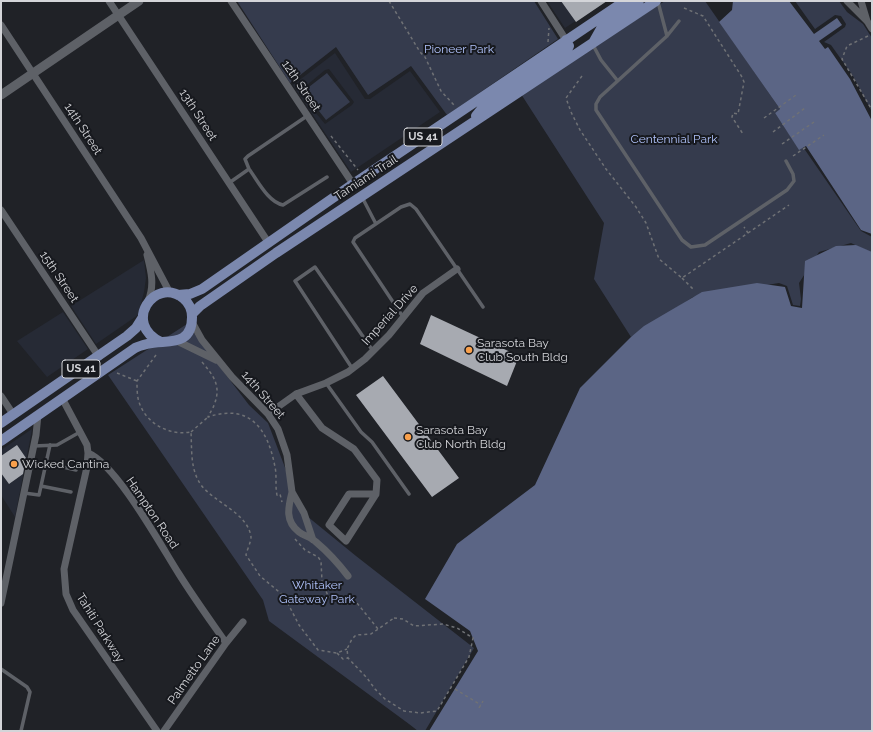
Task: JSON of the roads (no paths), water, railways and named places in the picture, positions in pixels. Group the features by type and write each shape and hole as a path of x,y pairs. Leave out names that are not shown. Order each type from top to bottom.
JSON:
{"main road":[{"name":"Tamiami Trail","path":"148,302 154,296 190,294 202,289 353,184 625,1"},
{"path":"593,44 594,38 602,27 638,1"},
{"name":"Tamiami Trail","path":"178,341 190,330 192,318 200,306 361,196 657,1"},
{"path":"468,125 485,105 567,50 569,46 566,40"},
{"path":"174,294 190,306 192,318"},
{"name":"US 41","path":"1,423 99,357 127,336 136,328 148,302"},
{"path":"142,317 148,333 153,338 161,342"},
{"name":"US 41","path":"1,441 135,348 147,344 178,341"},
{"path":"62,398 63,389 66,385 95,366 99,357"}],"street":[{"name":"13th Street","path":"109,1 268,242"},
{"path":"1,95 139,1"},
{"name":"12th Street","path":"231,1 353,184"},
{"path":"541,1 566,40"},
{"path":"847,1 870,19"},
{"path":"861,1 870,19 872,29"},
{"name":"14th Street","path":"1,25 146,247 174,294"},
{"name":"15th Street","path":"1,210 99,357"},
{"name":"14th Street","path":"146,247 152,278 152,292 148,302"},
{"name":"Imperial Drive","path":"268,414 296,394 326,383 352,368 373,351 389,335 423,293 457,269"},
{"name":"14th Street","path":"192,318 202,340 220,362 268,414 278,429 286,448 292,492 304,512 313,540"},
{"name":"14th Street","path":"178,341 220,362"},
{"path":"296,394 322,428 354,449 377,480 376,494 346,541 328,525 350,494 376,494"},
{"path":"1,396 13,414"},
{"path":"62,398 87,445 88,453"},
{"path":"1,603 34,446 38,415"},
{"name":"Hampton Road","path":"88,453 95,456 118,482 226,643"},
{"name":"Tahiti Parkway","path":"88,453 87,467 64,569 66,594 73,610 157,731"},
{"name":"14th Street","path":"292,492 287,509 290,520 298,532 313,540 334,558 348,576"},
{"name":"Palmetto Lane","path":"164,731 226,643 243,622"}],"lane":[{"path":"657,1 666,36"},
{"path":"679,22 666,36 600,97 596,104 596,110 685,243 691,247 701,247 791,186 794,181 793,174 786,161"},
{"path":"593,44 601,60 617,80"},
{"path":"308,116 248,156 245,163 270,197 275,202 283,205 327,177"},
{"path":"229,183 249,169"},
{"path":"361,196 376,224"},
{"path":"403,317 353,242 355,238 401,207 410,204 416,209 483,307"},
{"path":"352,368 295,281 315,267 373,351"},
{"path":"326,383 361,432 372,442 409,494"},
{"path":"34,446 57,445 80,432"},
{"path":"24,493 39,495 50,446"},
{"path":"46,463 76,470"},
{"path":"41,486 71,492"},
{"path":"1,669 27,687 30,692 21,731"}],"place":[{"name":"Sarasota Bay Club South Bldg","path":"469,350"},
{"name":"Sarasota Bay Club North Bldg","path":"408,437"},
{"name":"Wicked Cantina","path":"14,464"}],"park label":[{"name":"Pioneer Park","path":"459,49"},
{"name":"Centennial Park","path":"674,139"},
{"name":"Whitaker Gateway Park","path":"317,592"}]}
